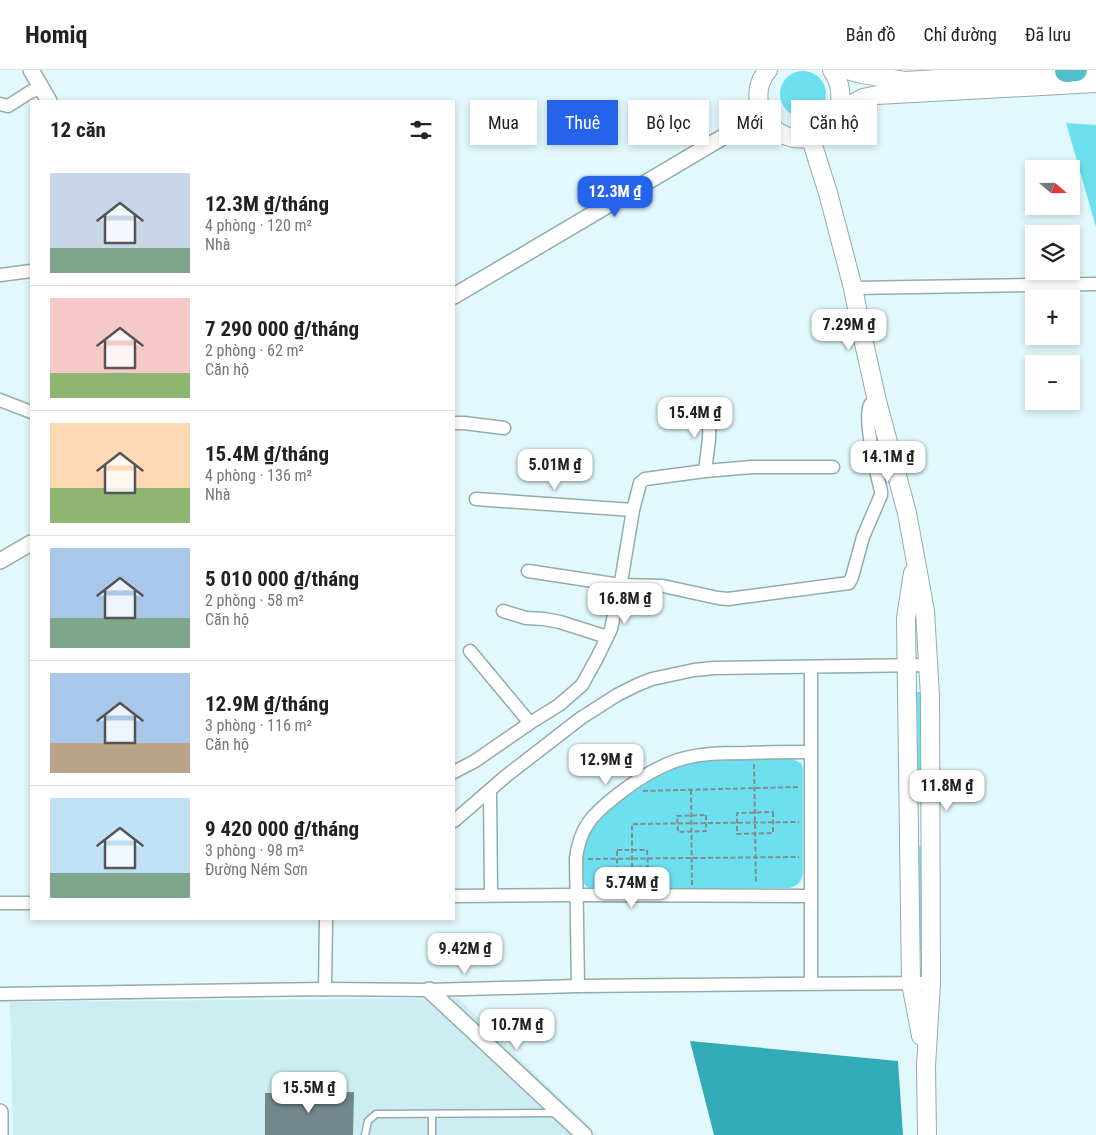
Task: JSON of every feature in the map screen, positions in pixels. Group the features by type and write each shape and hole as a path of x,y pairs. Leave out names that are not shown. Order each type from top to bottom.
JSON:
{"main road":[{"path":"759,100 761,81 768,70"},
{"path":"832,70 839,82 840,100"},
{"path":"847,70 905,81 1092,70"},
{"path":"859,100 877,95 1096,83"},
{"path":"813,145 828,193 853,288 877,401 902,495 925,611 930,696 931,983 926,1066 927,1135"},
{"path":"915,560 906,618 911,983 926,1066"},
{"path":"909,826 930,826"}],"street":[{"path":"31,70 45,95"},
{"path":"0,104 12,105 30,92 45,95"},
{"path":"455,295 719,139"},
{"path":"0,275 30,271"},
{"path":"853,288 1096,284"},
{"path":"0,400 30,412"},
{"path":"528,571 620,585 663,586 728,599 849,583 863,537 880,499 881,491 868,419 870,405 877,401"},
{"path":"705,471 710,409"},
{"path":"455,424 464,423 504,428"},
{"path":"455,771 475,761 559,705 582,685 611,629 633,510 640,483 645,479 752,467 833,467"},
{"path":"880,499 902,495"},
{"path":"476,499 633,510"},
{"path":"0,561 30,544"},
{"path":"503,611 526,618 560,622 606,637"},
{"path":"470,651 530,723"},
{"path":"455,820 490,792 506,776 581,718 617,695 652,679 700,669 730,667 928,664"},
{"path":"811,667 812,983"},
{"path":"578,986 577,847 583,830 595,814 641,777 679,760 698,755 720,753 810,752"},
{"path":"490,792 490,896"},
{"path":"455,896 811,896"},
{"path":"0,903 30,903"},
{"path":"325,989 326,920"},
{"path":"0,994 931,983"},
{"path":"429,990 584,1135"},
{"path":"0,1112 0,1135"}],"lane":[{"path":"365,1135 368,1121 376,1114 560,1113"},
{"path":"432,1114 432,1135"}],"path":[{"path":"754,762 756,886"},
{"path":"637,791 798,787"},
{"path":"690,790 692,886"},
{"path":"773,812 773,833 737,834 737,813 755,813 773,812"},
{"path":"706,815 706,831 678,832 677,816 691,816 706,815"},
{"path":"632,887 632,824 799,822"},
{"path":"617,850 632,850 647,850 648,867 617,868 617,850"},
{"path":"584,860 800,857"}],"shaded area":[{"path":"798,71 808,71 816,75 826,89 826,100 791,100 791,114 784,107 780,99 780,89 784,81"},
{"path":"1066,123 1096,125 1096,227 1080,172 1080,160 1077,160"},
{"path":"918,692 922,692 923,798 921,799 918,797"},
{"path":"790,758 801,763 803,769 803,873 796,886 790,888 594,890 584,883 581,854 589,832 620,801 652,778 679,765 692,762"},
{"path":"922,845 923,952 920,950 919,850 919,847"},
{"path":"458,998 598,1135 13,1135 10,1002"},
{"path":"690,1041 898,1061 903,1135 714,1135"}],"building":[{"path":"354,1092 353,1135 265,1135 265,1093"}]}
